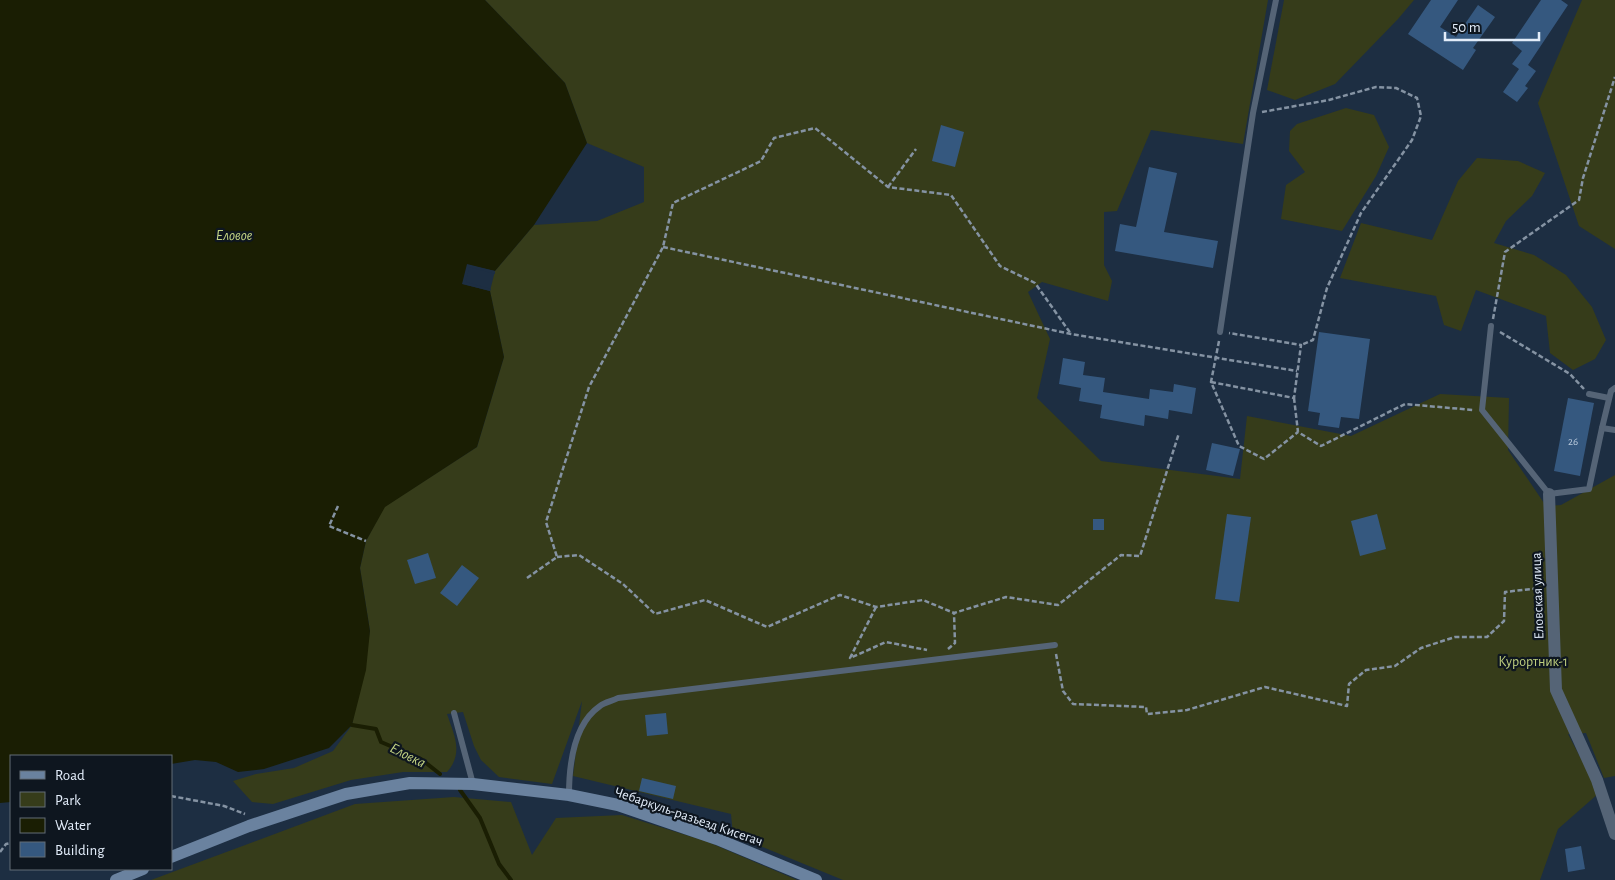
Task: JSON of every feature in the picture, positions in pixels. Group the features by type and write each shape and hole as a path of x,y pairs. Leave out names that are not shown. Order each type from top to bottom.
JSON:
{"street":[{"name":"Еловская улица","path":"1549,494 1556,690 1597,780 1615,834"},
{"name":"Чебаркуль-разъезд Кисегач","path":"172,857 259,822 346,794 410,783 472,784 569,795 618,805 717,838 816,880"},
{"path":"116,880 141,870"}],"lane":[{"path":"1220,332 1252,113 1276,0"},
{"path":"1492,326 1482,410 1549,494 1589,489 1610,391 1615,388"},
{"path":"1588,394 1609,398"},
{"path":"1602,428 1615,430"},
{"path":"569,795 569,770 579,735 588,718 601,706 618,698 1055,645"},
{"path":"454,712 472,784"}],"path":[{"path":"1588,394 1570,374 1492,326 1505,252 1579,200 1583,178 1615,77"},
{"path":"1252,113 1329,100 1376,87 1396,88 1418,98 1422,116 1412,140 1362,213 1327,288 1314,340 1301,345 1220,332 1211,382 1239,446 1264,459 1298,432"},
{"path":"558,557 546,522 589,387 663,247 672,203 761,161 774,138 815,128 888,187 951,195 1000,266 1034,283 1071,334"},
{"path":"888,187 916,149"},
{"path":"663,247 1071,334 1297,370"},
{"path":"1298,432 1294,398 1301,345"},
{"path":"1211,382 1294,398"},
{"path":"1298,432 1321,446 1405,404 1482,410"},
{"path":"528,578 558,557 579,556 623,584 654,614 705,600 767,627 840,595 876,607 923,600 954,613 1006,597 1058,605 1121,556 1140,556 1180,433"},
{"path":"338,506 329,526 366,541"},
{"path":"1055,645 1063,691 1073,704 1146,707 1147,714 1187,710 1264,688 1347,706 1350,684 1366,670 1395,666 1421,648 1455,637 1486,637 1504,622 1505,592 1552,587"},
{"path":"876,607 850,658 886,642 933,652"},
{"path":"942,654 955,643 954,613"},
{"path":"172,796 224,806 259,822"},
{"path":"0,852 6,844 10,843"}],"green space":[{"name":"Курортник-1","path":"485,0 1268,0 1243,144 1151,130 1117,211 1104,212 1104,265 1112,281 1108,301 1042,282 1028,292 1050,339 1037,398 1101,461 1240,479 1247,416 1351,436 1440,394 1509,398 1508,450 1546,506 1561,505 1615,475 1615,776 1604,778 1586,733 1568,734 1599,793 1558,829 1540,880 843,880 733,835 731,814 573,776 582,701 552,784 499,777 481,760 474,746 463,712 447,714 455,737 456,751 452,765 447,772 403,772 351,780 273,804 252,802 233,781 256,774 294,768 333,751 352,725 370,631 360,568 366,541 384,507 477,447 504,357 490,291 495,271 534,225 597,221 644,202 644,167 587,143 565,83"},
{"path":"1284,0 1414,0 1335,84 1295,100 1267,90"},
{"path":"1582,0 1615,0 1615,249 1579,226 1538,103"},
{"path":"1346,108 1374,115 1389,147 1376,176 1342,231 1281,219 1286,185 1305,172 1289,151 1290,131 1297,124"},
{"path":"1477,158 1518,161 1545,173 1532,196 1506,221 1494,243 1534,255 1566,275 1592,307 1606,340 1595,359 1573,370 1550,353 1546,316 1476,290 1461,331 1444,325 1436,296 1340,278 1361,223 1432,240 1458,181"},
{"path":"454,797 511,802 532,855 556,818 622,815 708,842 797,880 151,880 355,804"}],"water":[{"name":"Еловое","path":"0,0 485,0 565,83 587,143 534,225 495,271 468,265 463,284 490,291 504,357 477,447 385,507 366,541 360,568 370,631 366,670 352,725 329,748 264,769 238,772 216,762 195,760 172,764 172,755 10,755 10,802 0,803"}],"pier":[{"path":"467,264 495,271 495,274 469,267 466,282 491,289 490,291 462,284"}],"building":[{"path":"1431,0 1458,0 1440,27 1456,37 1478,5 1495,17 1473,48 1476,50 1463,70 1408,34"},
{"path":"1541,0 1561,0 1568,5 1528,65 1536,71 1525,86 1528,88 1517,102 1503,92 1519,69 1512,64 1522,51 1512,43"},
{"path":"941,125 964,132 955,167 932,161"},
{"path":"1149,167 1177,173 1164,232 1218,241 1213,268 1115,251 1120,224 1136,227"},
{"path":"1319,332 1370,339 1359,419 1341,417 1339,428 1318,425 1320,413 1308,411"},
{"path":"1063,358 1085,362 1083,375 1105,378 1103,392 1149,399 1150,389 1173,392 1174,384 1196,388 1192,414 1169,410 1168,419 1145,415 1144,426 1100,418 1102,405 1079,401 1081,388 1059,384"},
{"path":"1568,398 1594,403 1580,476 1554,471"},
{"path":"1212,443 1240,449 1233,476 1206,470"},
{"path":"1227,514 1251,517 1239,602 1215,599"},
{"path":"1377,514 1386,549 1360,556 1351,521"},
{"path":"1093,519 1104,519 1104,530 1093,530"},
{"path":"428,553 436,578 415,584 407,560"},
{"path":"462,565 479,578 457,606 440,593"},
{"path":"666,713 668,734 647,736 645,715"},
{"path":"642,778 676,786 673,799 639,791"},
{"path":"1581,846 1585,869 1568,872 1565,849"}],"waterway":[{"name":"Еловка","path":"352,725 376,729 381,742 421,759 440,774"},
{"name":"Еловка","path":"460,790 480,818 499,864 511,880"}]}
